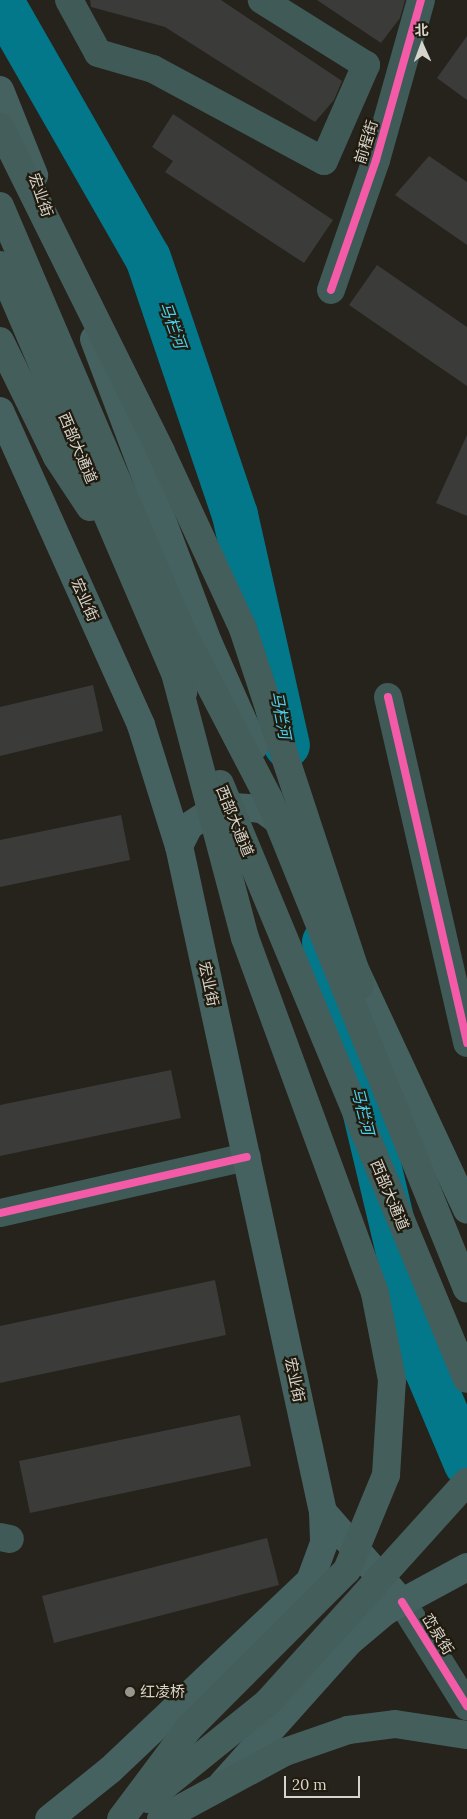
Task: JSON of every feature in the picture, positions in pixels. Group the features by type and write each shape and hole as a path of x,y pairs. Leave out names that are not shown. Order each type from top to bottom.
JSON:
{"highway":[{"path":"0,127 162,452 243,629 342,918 395,1112"},
{"name":"西部大通道","path":"0,206 178,624 269,799 467,1289"},
{"name":"西部大通道","path":"0,264 176,677 467,1380"},
{"path":"0,341 57,457 129,566"},
{"path":"122,1819 189,1728 347,1570 386,1475 392,1380 375,1293 246,938 176,677"},
{"path":"122,1819 267,1703 467,1482"},
{"path":"162,1819 285,1752 348,1730 395,1724 467,1735"}],"main road":[{"name":"宏业街","path":"0,90 208,642 467,1210"},
{"name":"宏业街","path":"0,411 141,725 179,846 323,1512 324,1543 310,1581 110,1770 49,1819"},
{"path":"179,846 189,826 220,806 262,809 293,831"},
{"path":"323,1512 402,1602"},
{"path":"188,1819 349,1642 402,1602 439,1580 467,1567"}],"street":[{"path":"69,0 98,53 153,69 324,161 366,65 262,0"},
{"name":"前程街","path":"332,290 376,160 421,0"},
{"path":"388,697 467,1043"},
{"path":"0,1213 247,1157"},
{"name":"峦泉街","path":"402,1602 467,1706"}],"building":[{"path":"90,0 221,0 342,81 334,100 315,122 165,27 91,7"},
{"path":"317,0 405,0 400,18 381,43"},
{"path":"467,36 467,100 437,78"},
{"path":"173,114 333,220 304,263 165,172 173,161 152,147"},
{"path":"429,156 467,182 467,245 395,195"},
{"path":"377,265 467,327 467,386 349,305"},
{"path":"467,435 467,516 436,503"},
{"path":"93,685 103,731 0,756 0,707"},
{"path":"121,815 130,860 0,887 0,840"},
{"path":"171,1070 181,1118 0,1156 0,1105"},
{"path":"215,1280 226,1335 0,1383 0,1326"},
{"path":"240,1415 251,1466 30,1513 19,1461"},
{"path":"267,1538 279,1585 54,1643 42,1596"}],"waterway":[{"name":"马栏河","path":"0,0 148,258 235,515 287,745"},
{"name":"马栏河","path":"325,942 427,1369 467,1464"}],"cycle path":[{"path":"331,290 376,160 421,0"},
{"path":"388,697 467,1043"},
{"path":"0,1213 247,1157"},
{"path":"402,1602 467,1706"}],"place":[{"name":"红凌桥","path":"130,1692"}]}
